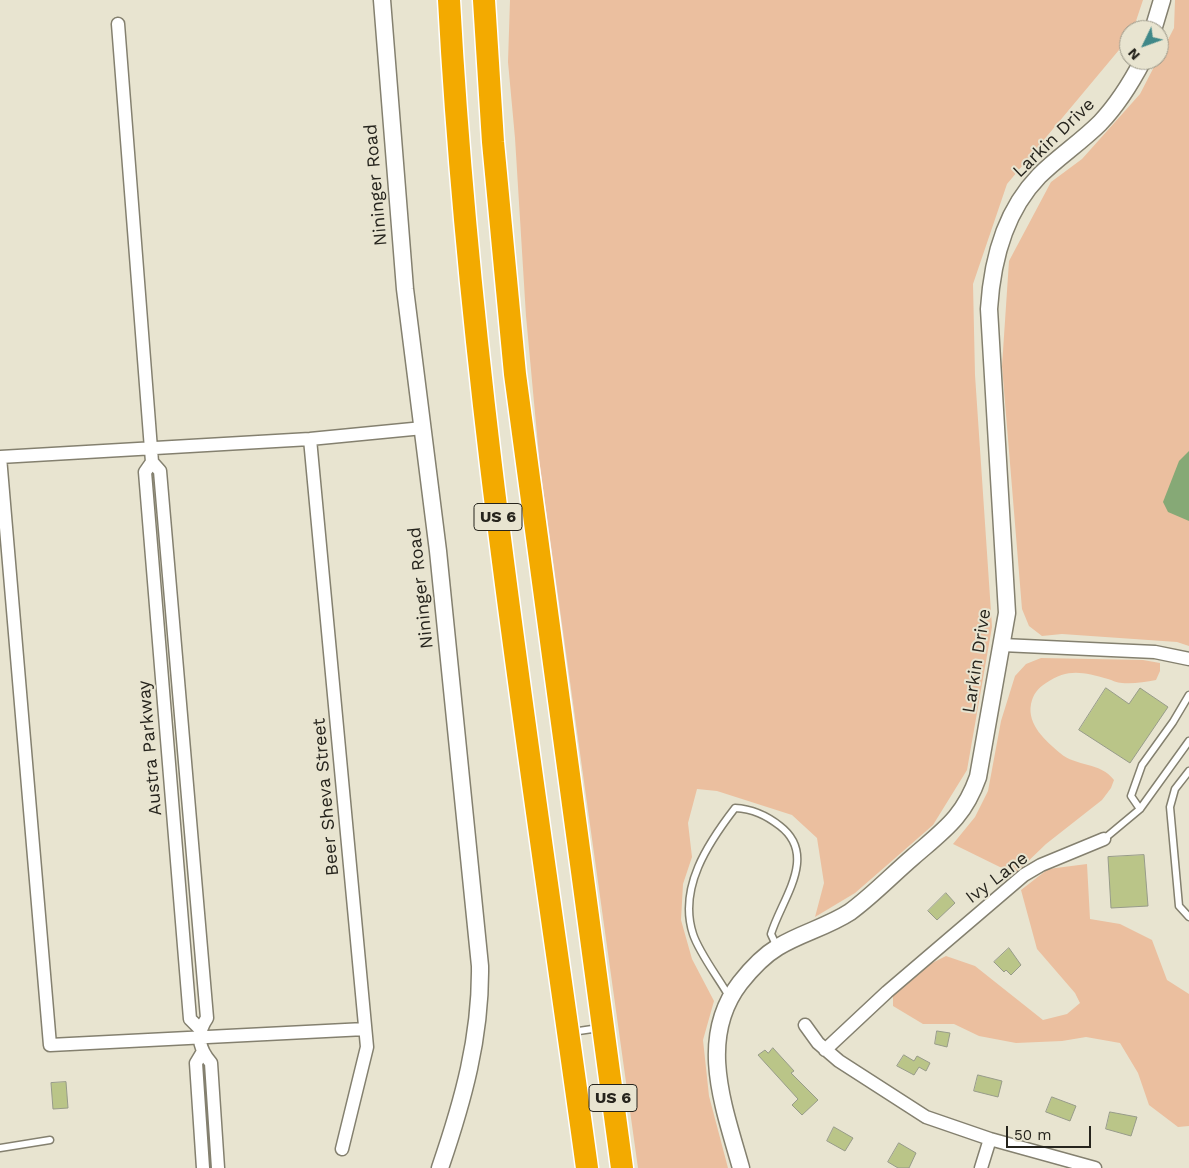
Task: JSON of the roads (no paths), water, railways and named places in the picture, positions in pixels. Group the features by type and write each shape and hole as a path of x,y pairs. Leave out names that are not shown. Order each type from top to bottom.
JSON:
{"highway":[{"name":"US 6","path":"449,0 462,195 480,376 587,1168"},
{"name":"US 6","path":"484,0 494,151 515,374 622,1168"}],"street":[{"name":"Nininger Road","path":"382,0 404,279 438,551 480,966 479,1011 469,1076 440,1168"},
{"path":"1156,20 1162,0"},
{"name":"Austra Parkway","path":"118,24 152,462 160,471 205,988 207,1018 200,1033"},
{"name":"Larkin Drive","path":"741,1168 722,1098 716,1063 717,1036 722,1016 730,998 751,968 777,948 828,925 851,911 954,822 970,799 978,777 1007,613 989,309 997,251 1006,226 1022,198 1038,177 1110,112 1129,87 1138,70"},
{"path":"365,1029 200,1033 50,1045 0,456 310,438 423,428"},
{"name":"Beer Sheva Street","path":"310,438 367,1046 342,1149"},
{"name":"Austra Parkway","path":"152,462 145,472 190,1019 200,1033 202,1053 211,1063 218,1168"},
{"path":"1002,645 1156,652 1189,659"},
{"name":"Ivy Lane","path":"825,1050 886,992 1024,876 1041,865 1104,839"},
{"path":"805,1025 825,1050 921,1114 990,1139 1095,1168"},
{"name":"Austra Parkway","path":"202,1053 196,1063 203,1168"},
{"path":"981,1168 990,1139"}],"lane":[{"path":"1140,809 1131,796 1142,765 1173,722 1189,695"},
{"name":"Ivy Lane","path":"1104,839 1140,809 1189,741"},
{"path":"1189,771 1175,790 1170,807 1179,906 1189,917"},
{"path":"730,998 693,935 688,907 694,874 721,826 735,808 749,809 768,817 785,830 793,840 798,867 792,887 771,934 777,948"},
{"path":"568,1032 603,1028"},
{"path":"0,1148 50,1140"}]}
